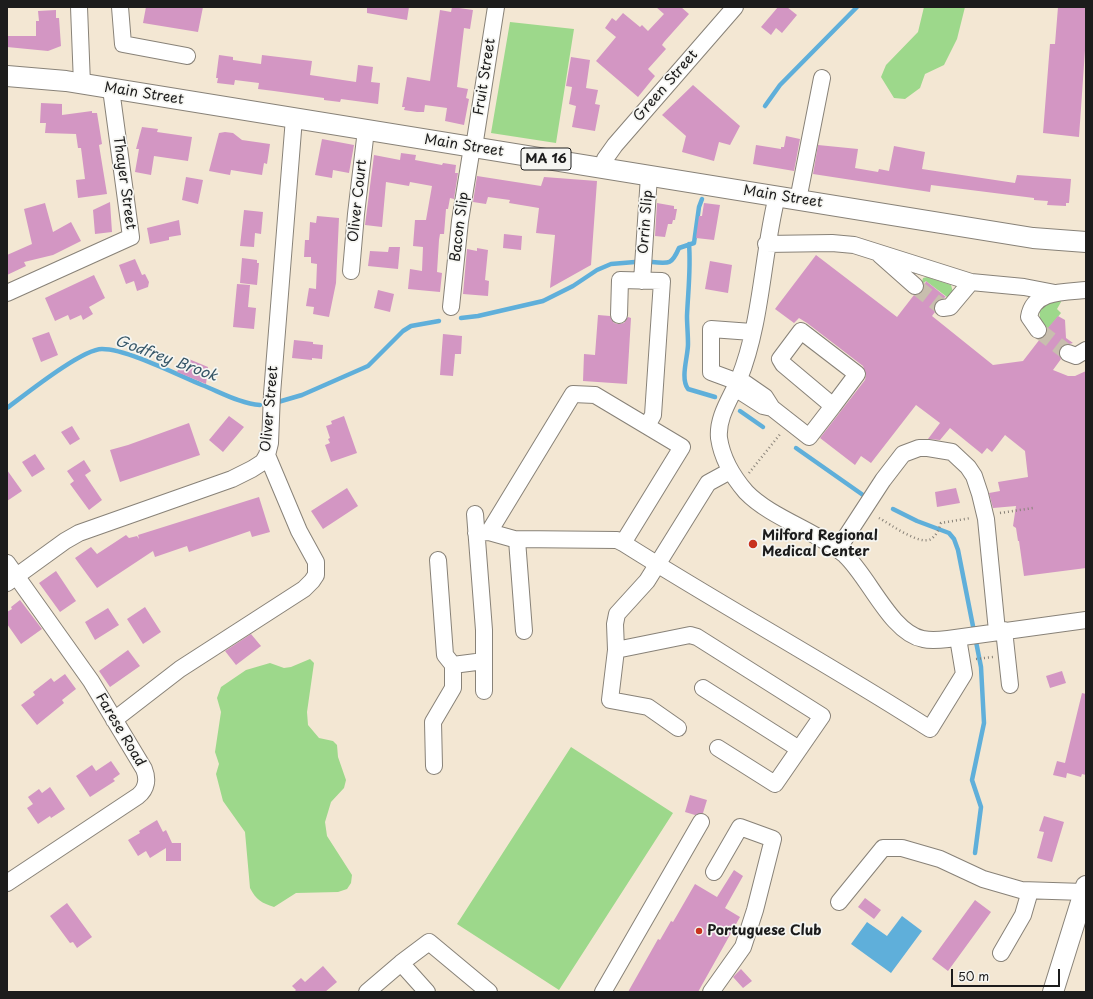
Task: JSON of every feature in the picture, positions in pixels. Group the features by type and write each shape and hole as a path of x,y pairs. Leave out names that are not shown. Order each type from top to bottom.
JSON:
{"main road":[{"name":"Main Street","path":"7,76 82,84 1032,238 1086,238"},
{"path":"1053,992 1085,889"}],"street":[{"path":"79,7 82,84"},
{"path":"120,7 123,44 187,56"},
{"name":"Fruit Street","path":"473,147 496,7"},
{"name":"Green Street","path":"602,168 605,159 615,145 735,7"},
{"path":"798,200 822,78"},
{"name":"Thayer Street","path":"7,293 131,237 111,89"},
{"name":"Oliver Street","path":"12,580 65,541 79,533 240,475 260,464 267,456 270,443 272,394 294,118"},
{"name":"Oliver Court","path":"351,271 366,130"},
{"name":"Bacon Slip","path":"451,307 460,221 473,147"},
{"name":"Orrin Slip","path":"642,275 649,176"},
{"path":"777,196 766,244 749,353 720,422 719,438 730,471 752,497 838,549 856,567 901,627 923,639 939,640 995,631 1086,620"},
{"path":"766,244 832,243 854,245 874,250 970,282 1024,287 1055,293"},
{"path":"874,250 915,286 915,274 927,268"},
{"path":"619,315 620,280 642,275 662,281 653,415 647,426"},
{"path":"943,308 950,307 970,282"},
{"path":"1038,330 1029,317 1032,307 1041,298 1055,293 1086,290"},
{"path":"752,332 711,329 711,372 737,383 763,406 772,408 809,437 833,406 857,374 801,331 780,359 783,364 833,406"},
{"path":"1068,352 1076,356 1086,350"},
{"path":"483,533 573,394 595,395 682,448 623,543"},
{"path":"838,549 883,480 903,454 919,448 952,452 968,467 974,476 980,494 986,520 995,631 1010,685"},
{"path":"114,720 180,669 304,588 314,578 317,571 316,562 299,530 267,456"},
{"path":"678,728 648,706 610,700 616,650 615,624 617,614 647,581 708,483 730,471"},
{"path":"474,514 483,533 484,691"},
{"path":"483,533 517,540 617,540 857,683 930,729 964,674 962,637"},
{"path":"517,540 524,631"},
{"path":"434,766 433,722 453,688 453,664 445,655 438,560"},
{"name":"Farese Road","path":"7,563 12,580 91,681 144,769 146,779 144,791 131,801 7,883"},
{"path":"616,650 690,635 697,636 822,716 775,784 718,748"},
{"path":"453,664 484,661"},
{"path":"703,688 799,749"},
{"path":"603,992 701,822"},
{"path":"711,992 744,947 773,839 740,827 714,872"},
{"path":"839,902 883,848 902,848 940,859 983,879 1021,890 1085,889"},
{"path":"1001,953 1023,915 1030,891"},
{"path":"367,992 429,942 489,992"},
{"path":"401,964 427,992"}],"path":[{"path":"746,477 784,430"},
{"path":"879,518 921,541 930,540 937,533 940,525"},
{"path":"969,660 988,658"}],"green space":[{"path":"924,7 965,7 957,39 944,65 925,74 920,88 905,99 894,98 881,77 886,65 918,32"},
{"path":"510,22 574,29 556,143 491,133"},
{"path":"927,277 951,285 953,292 945,299 947,297 926,281 924,283 922,282 923,278"},
{"path":"1060,300 1061,302 1057,309 1061,313 1048,329 1042,323 1040,316 1041,308 1049,302"},
{"path":"310,659 314,663 307,712 308,725 319,738 333,741 337,745 338,757 346,780 344,788 331,802 325,822 327,836 352,875 351,883 347,889 338,892 296,893 274,907 260,900 250,888 245,832 223,801 216,774 219,764 215,752 221,712 217,698 221,687 246,670 270,663 284,668 291,667"},
{"path":"571,747 673,813 559,990 457,924"}],"water":[{"path":"902,916 922,931 891,973 851,944 867,922 887,936"}],"building":[{"path":"146,7 203,7 198,32 143,23"},
{"path":"367,7 409,7 407,20 367,13"},
{"path":"452,7 473,10 470,29 464,28 457,87 468,89 466,98 469,99 464,125 445,121 447,108 425,105 424,112 417,112 404,110 405,107 402,107 407,77 430,81 440,10 451,12"},
{"path":"656,7 681,7 689,14 662,45 666,49 648,69 655,76 638,97 596,61 616,37 605,28 612,18 616,21 623,13 640,27 642,25 648,31 664,14"},
{"path":"778,7 787,7 797,15 782,33 776,28 771,35 761,27"},
{"path":"1058,7 1086,7 1086,36 1079,137 1043,133 1050,44 1055,44"},
{"path":"56,10 56,18 59,18 61,46 48,51 7,47 7,36 36,36 36,21 39,21 38,11"},
{"path":"219,55 233,57 233,60 261,64 262,55 312,61 310,75 356,82 358,65 373,67 371,82 380,83 378,104 341,99 340,102 324,100 324,98 258,89 259,83 235,80 234,85 217,83 218,78 216,78"},
{"path":"571,57 590,60 586,88 598,90 595,104 600,105 595,131 572,127 576,106 569,104 572,87 566,86"},
{"path":"693,85 740,126 730,145 719,142 714,161 682,152 686,136 662,115"},
{"path":"41,103 62,104 62,115 92,111 92,113 97,113 102,144 99,145 107,194 78,198 76,180 85,179 81,148 78,148 76,134 45,133 46,123 40,123"},
{"path":"142,127 158,129 157,132 192,137 188,161 154,156 151,175 135,172 139,149 136,149"},
{"path":"219,133 233,133 242,140 270,144 267,164 264,163 262,175 231,170 230,175 209,171"},
{"path":"786,136 800,139 794,171 753,164 756,145 781,149 781,147 784,147"},
{"path":"322,139 354,145 349,173 333,170 332,178 315,175"},
{"path":"818,145 858,149 855,168 878,172 879,169 889,171 894,146 925,152 922,169 1015,183 1017,175 1071,179 1069,203 1066,203 1066,206 1047,205 1048,201 1034,200 1034,198 931,185 930,192 813,174"},
{"path":"401,153 416,155 415,160 442,165 443,163 456,165 455,173 458,173 454,199 450,198 448,209 446,209 444,234 440,234 439,240 437,272 442,273 440,292 408,289 410,269 422,271 423,247 413,246 415,220 426,220 432,186 410,182 409,186 386,182 382,227 365,225 374,155 400,160"},
{"path":"477,176 541,186 544,177 597,181 591,265 550,288 555,235 536,233 539,208 509,203 510,200 488,197 486,204 473,202"},
{"path":"186,177 203,180 198,204 182,200"},
{"path":"110,202 112,232 95,234 93,210"},
{"path":"45,203 53,232 71,222 81,241 53,255 24,262 26,266 7,275 7,255 32,244 24,209"},
{"path":"657,203 674,206 674,209 677,209 675,220 673,220 672,224 668,224 665,237 655,236"},
{"path":"704,203 720,205 714,240 696,238 699,216 702,216"},
{"path":"244,210 263,212 261,234 255,233 254,247 240,246"},
{"path":"317,216 339,218 336,283 329,317 313,314 314,307 306,306 309,288 316,289 317,264 311,263 311,257 304,257 305,240 309,240 310,222 316,223"},
{"path":"179,220 181,235 169,237 169,240 150,244 147,228"},
{"path":"504,234 522,236 521,250 503,248"},
{"path":"389,247 400,247 398,269 368,266 370,251 388,252"},
{"path":"477,248 488,250 485,280 489,281 488,296 463,294 467,249 477,251"},
{"path":"816,255 897,317 914,295 922,292 926,281 946,297 937,301 934,305 935,312 932,316 993,365 1023,361 1040,339 1046,334 1047,329 1058,316 1065,320 1066,338 1073,343 1062,346 1059,354 1061,359 1053,370 1068,376 1075,376 1086,371 1086,568 1024,576 1019,541 1016,528 1013,526 1016,506 993,508 989,493 1000,491 998,482 1028,477 1025,451 1005,435 992,452 987,448 982,454 950,428 940,440 928,439 940,423 916,405 871,463 861,456 855,465 820,438 865,380 866,375 863,366 807,323 799,318 794,323 775,309"},
{"path":"242,258 257,260 257,263 259,263 257,285 240,283"},
{"path":"135,259 142,275 145,274 149,282 148,287 137,291 134,281 126,284 119,265"},
{"path":"710,261 732,265 728,293 705,289"},
{"path":"94,275 105,298 89,307 93,314 83,320 81,315 70,320 68,315 55,321 45,298"},
{"path":"237,284 250,285 248,307 256,308 254,329 233,327"},
{"path":"378,290 394,294 390,312 374,308"},
{"path":"598,315 610,316 614,323 618,324 624,323 628,317 631,318 627,384 583,381 584,354 595,355"},
{"path":"49,332 58,355 41,362 32,338"},
{"path":"443,334 462,336 461,354 455,354 453,376 440,375"},
{"path":"294,340 313,342 313,344 323,345 322,359 312,358 312,360 292,358"},
{"path":"184,357 208,367 206,384 177,372"},
{"path":"229,416 244,427 223,452 209,440"},
{"path":"344,416 357,453 331,462 325,445 330,443 326,426 332,424 331,421"},
{"path":"189,423 200,455 120,482 110,450"},
{"path":"72,426 80,439 70,445 61,432"},
{"path":"35,454 45,469 32,477 22,462"},
{"path":"84,460 91,471 85,475 102,500 89,510 70,484 74,481 67,471"},
{"path":"7,470 22,491 7,501"},
{"path":"347,488 358,506 323,529 311,511"},
{"path":"956,488 960,503 937,507 935,492"},
{"path":"259,497 270,532 252,537 250,531 189,552 187,546 155,557 153,551 97,588 75,558 91,547 97,554 126,535 129,538 137,536 139,539 138,535"},
{"path":"56,571 76,601 60,612 39,583"},
{"path":"20,600 42,629 21,644 7,624 7,612"},
{"path":"145,607 161,632 143,644 127,619"},
{"path":"108,608 119,625 95,640 85,622"},
{"path":"251,634 261,646 236,665 225,651"},
{"path":"128,650 140,666 110,687 99,671"},
{"path":"1062,671 1066,683 1050,688 1046,676"},
{"path":"65,674 76,689 62,700 64,703 37,725 21,705 35,695 33,692 51,678 54,682"},
{"path":"1082,693 1086,694 1086,775 1082,774 1081,777 1067,773 1066,778 1053,775 1057,761 1065,763"},
{"path":"111,761 120,774 113,779 115,781 90,797 76,776 92,765 96,771"},
{"path":"50,787 65,809 38,824 27,808 33,804 28,797 39,789 42,793"},
{"path":"690,795 707,800 703,813 695,815 685,812"},
{"path":"1044,816 1064,822 1052,862 1037,858 1044,832 1039,831"},
{"path":"157,820 163,832 166,830 172,843 181,843 181,861 166,861 166,848 150,858 146,851 138,856 128,840"},
{"name":"Portuguese Club","path":"734,870 743,876 725,908 740,917 698,992 628,992 658,939 660,940 671,921 673,922 695,884 717,897"},
{"path":"865,898 881,910 874,919 858,907"},
{"path":"975,900 991,912 948,971 932,959"},
{"path":"67,903 92,937 77,948 73,942 70,943 50,916"},
{"path":"323,966 337,982 325,992 294,992 296,990 292,986 301,978 305,982"},
{"path":"741,969 752,981 743,988 733,977"}],"waterway":[{"name":"Godfrey Brook","path":"765,106 780,85 857,7"},
{"name":"Godfrey Brook","path":"652,262 670,262 679,248 694,243 699,207 702,199"},
{"path":"689,244 690,271 687,316 688,349 684,373 685,379 688,389 715,397"},
{"name":"Godfrey Brook","path":"461,318 478,316 543,301 573,286 597,270 611,264 635,262"},
{"name":"Godfrey Brook","path":"278,402 302,395 368,366 403,331 411,326 439,321"},
{"name":"Godfrey Brook","path":"7,408 68,364 81,356 102,349 125,353 231,397 260,405"},
{"path":"740,411 763,427"},
{"path":"796,448 863,495"},
{"path":"893,509 917,521 949,533 954,539 958,550 981,667 984,723 972,780 981,807 975,853"}],"tunnel":[{"path":"915,286 943,308"},
{"path":"1038,330 1068,353"}],"place":[{"name":"Milford Regional Medical Center","path":"753,544"},
{"name":"Portuguese Club","path":"699,931"}]}
